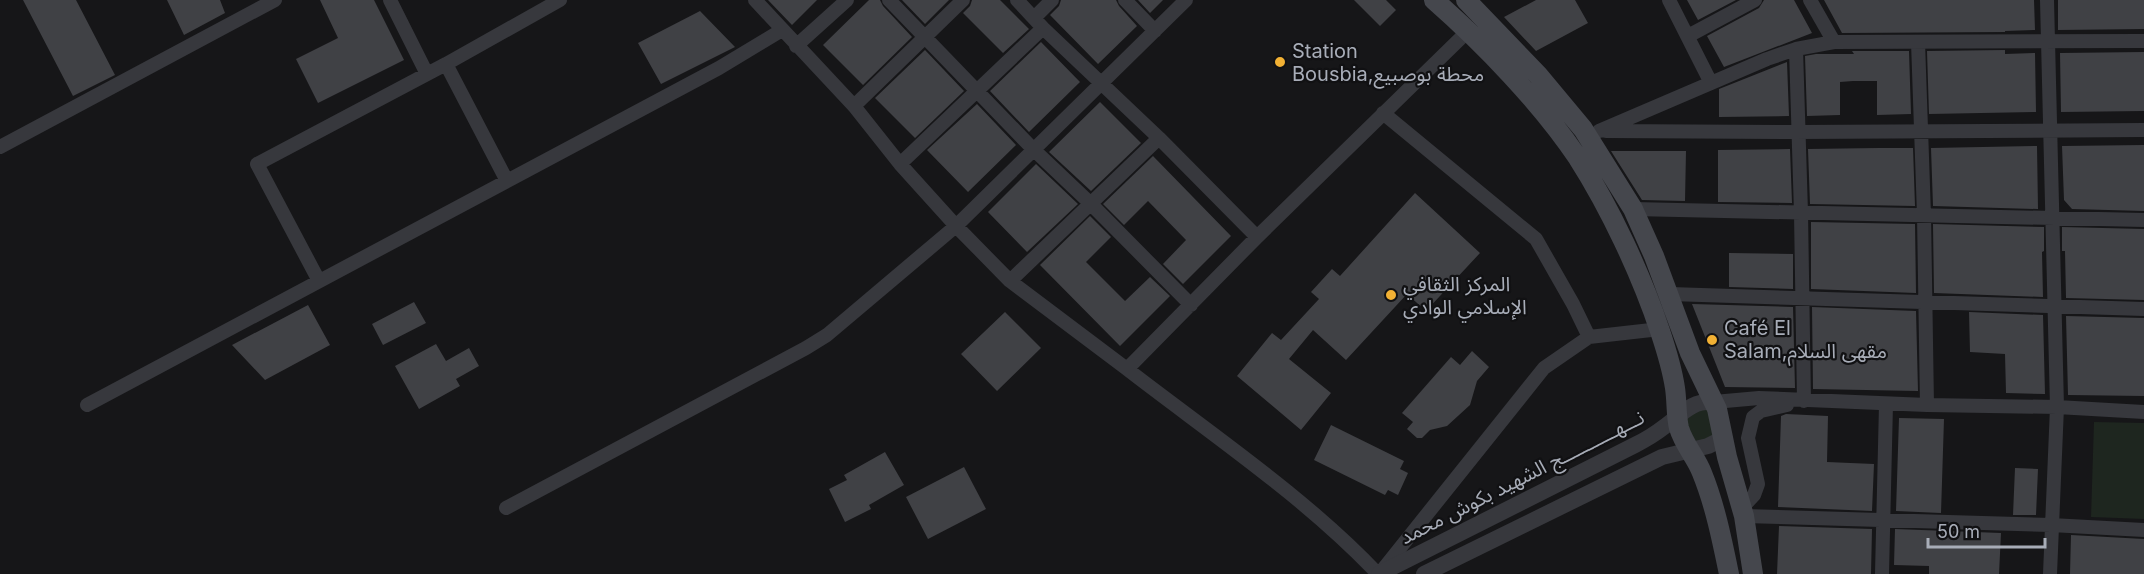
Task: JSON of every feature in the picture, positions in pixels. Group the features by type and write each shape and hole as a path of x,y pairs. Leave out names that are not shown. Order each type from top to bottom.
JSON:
{"main road":[{"path":"1434,0 1468,31 1551,122 1578,159 1610,215 1660,329 1671,368 1680,432 1705,482 1719,527 1729,574"},
{"path":"1466,0 1591,130 1633,209 1670,294 1690,352 1714,402 1743,512 1753,574"}],"street":[{"path":"0,147 275,0"},
{"path":"390,0 427,74"},
{"path":"319,281 257,164 446,64 560,0"},
{"path":"755,0 854,106 900,164 956,226 1010,281 1301,503 1379,574 1544,368 1589,338 1660,329"},
{"path":"796,46 832,5 847,0"},
{"path":"889,0 1033,149 1191,305"},
{"path":"854,106 963,0"},
{"path":"1017,0 1160,138 1257,237"},
{"path":"900,164 979,91 1039,23 1052,0"},
{"path":"1125,0 1155,31"},
{"path":"506,508 807,348 827,335 956,226 1186,0"},
{"path":"1669,0 1711,83"},
{"path":"1688,36 1755,0"},
{"path":"1810,0 1834,42"},
{"path":"2047,0 2056,407 2050,574"},
{"path":"87,405 719,68 782,30"},
{"path":"1127,369 1257,237 1468,31"},
{"path":"1591,130 1796,49 1834,42 2144,41"},
{"path":"1918,42 1927,405"},
{"path":"1796,49 1804,401"},
{"path":"446,64 507,181"},
{"path":"1383,113 1536,239 1573,304 1589,338"},
{"path":"1591,130 1798,132 2144,130"},
{"path":"1010,281 1160,138"},
{"path":"1633,209 2144,220"},
{"path":"1670,294 2144,309"},
{"path":"1714,402 1759,398 2144,412"},
{"path":"1804,401 1761,411 1753,417 1748,438 1758,484 1743,512 2144,530"},
{"name":"نـــهـــــــــــج الشهيد بكوش محمد","path":"1379,574 1635,445 1663,428 1696,403 1714,402"},
{"path":"1882,574 1886,404"},
{"path":"1424,574 1662,457 1708,446 1724,438"}],"shaded area":[{"path":"1700,408 1710,411 1716,420 1712,437 1696,442 1683,419"},
{"path":"2094,422 2144,423 2144,519 2091,517"}],"building":[{"path":"23,0 76,0 115,75 73,96"},
{"path":"167,0 220,0 225,13 184,35"},
{"path":"320,0 374,0 404,60 318,103 296,59 338,38"},
{"path":"768,0 817,0 792,25"},
{"path":"869,0 880,0 912,37 863,85 823,45"},
{"path":"902,0 949,0 925,24"},
{"path":"972,0 1000,0 1029,29 1003,53 963,13"},
{"path":"1061,0 1116,0 1137,26 1098,64 1050,15 1059,6"},
{"path":"1138,0 1163,0 1150,13"},
{"path":"1354,0 1386,0 1396,10 1380,26"},
{"path":"1536,0 1575,0 1588,23 1536,51 1504,17"},
{"path":"1687,0 1736,0 1698,20"},
{"path":"1764,0 1794,0 1812,33 1724,67 1707,36 1759,8"},
{"path":"1824,0 2034,0 2035,30 1842,33"},
{"path":"2058,0 2144,0 2144,29 2058,30"},
{"path":"700,11 735,47 661,84 638,43"},
{"path":"1041,42 1080,82 1029,132 990,91"},
{"path":"925,50 964,91 915,138 875,98"},
{"path":"2005,50 2005,54 2035,53 2036,112 1929,114 1927,51"},
{"path":"1852,51 1909,51 1911,114 1877,115 1877,81 1853,81 1840,82 1840,115 1807,116 1805,56 1854,54"},
{"path":"2144,52 2144,111 2061,112 2060,53"},
{"path":"1787,62 1789,116 1719,117 1719,89"},
{"path":"1100,102 1141,143 1091,191 1049,152"},
{"path":"977,104 1016,145 968,192 927,150"},
{"path":"2144,145 2144,211 2072,209 2064,200 2062,146"},
{"path":"2037,146 2038,209 1933,206 1931,148"},
{"path":"1913,148 1915,206 1810,204 1808,149"},
{"path":"1790,149 1792,203 1718,202 1718,150"},
{"path":"1611,151 1686,151 1685,201 1642,200"},
{"path":"1153,156 1231,236 1183,284 1163,264 1186,240 1148,201 1124,225 1103,204"},
{"path":"1036,164 1078,204 1027,252 988,212"},
{"path":"1415,193 1480,253 1426,311 1407,294 1346,360 1313,330 1289,359 1331,393 1301,430 1237,376 1272,333 1281,340 1319,299 1311,292 1332,269 1340,276"},
{"path":"1090,216 1111,237 1086,262 1125,301 1150,277 1170,296 1120,346 1040,265"},
{"path":"1811,222 1915,224 1916,293 1811,289"},
{"path":"1933,224 2044,227 2043,297 1934,293"},
{"path":"2062,227 2144,229 2144,300 2066,298"},
{"path":"1729,253 1793,254 1793,289 1729,287"},
{"path":"414,302 426,323 383,345 372,324"},
{"path":"1692,304 1793,307 1795,388 1725,387"},
{"path":"308,305 330,345 265,380 232,345"},
{"path":"1812,307 1916,311 1918,391 1813,389"},
{"path":"1005,312 1041,348 997,391 961,354"},
{"path":"1969,312 2043,315 2045,394 2006,393 2005,354 1970,352"},
{"path":"2066,316 2144,318 2144,396 2068,395"},
{"path":"436,344 446,361 469,348 479,366 456,379 460,386 419,409 395,366"},
{"path":"1472,351 1489,367 1477,381 1470,405 1447,426 1430,430 1422,438 1417,438 1407,429 1413,422 1402,413 1451,357 1460,365"},
{"path":"1786,414 1828,416 1827,462 1874,464 1872,511 1778,507 1781,416"},
{"path":"1899,418 1944,419 1941,513 1896,511"},
{"path":"1331,425 1404,461 1400,469 1408,473 1398,495 1388,490 1385,495 1314,460"},
{"path":"885,452 904,485 869,505 871,509 845,522 829,489 847,480 844,475"},
{"path":"964,467 986,509 928,539 906,497"},
{"path":"2015,468 2038,469 2036,515 2013,515"},
{"path":"1779,526 1872,529 1871,574 1777,574"},
{"path":"1895,529 2001,533 1999,574 1929,574 1929,566 1894,565"},
{"path":"2071,535 2144,539 2144,574 2070,574"}],"place":[{"name":"Station Bousbia,محطة بوصبيع","path":"1280,62"},
{"name":"المركز الثقافي الإسلامي الوادي","path":"1391,295"},
{"name":"Café El Salam,مقهى السلام","path":"1712,340"}]}
